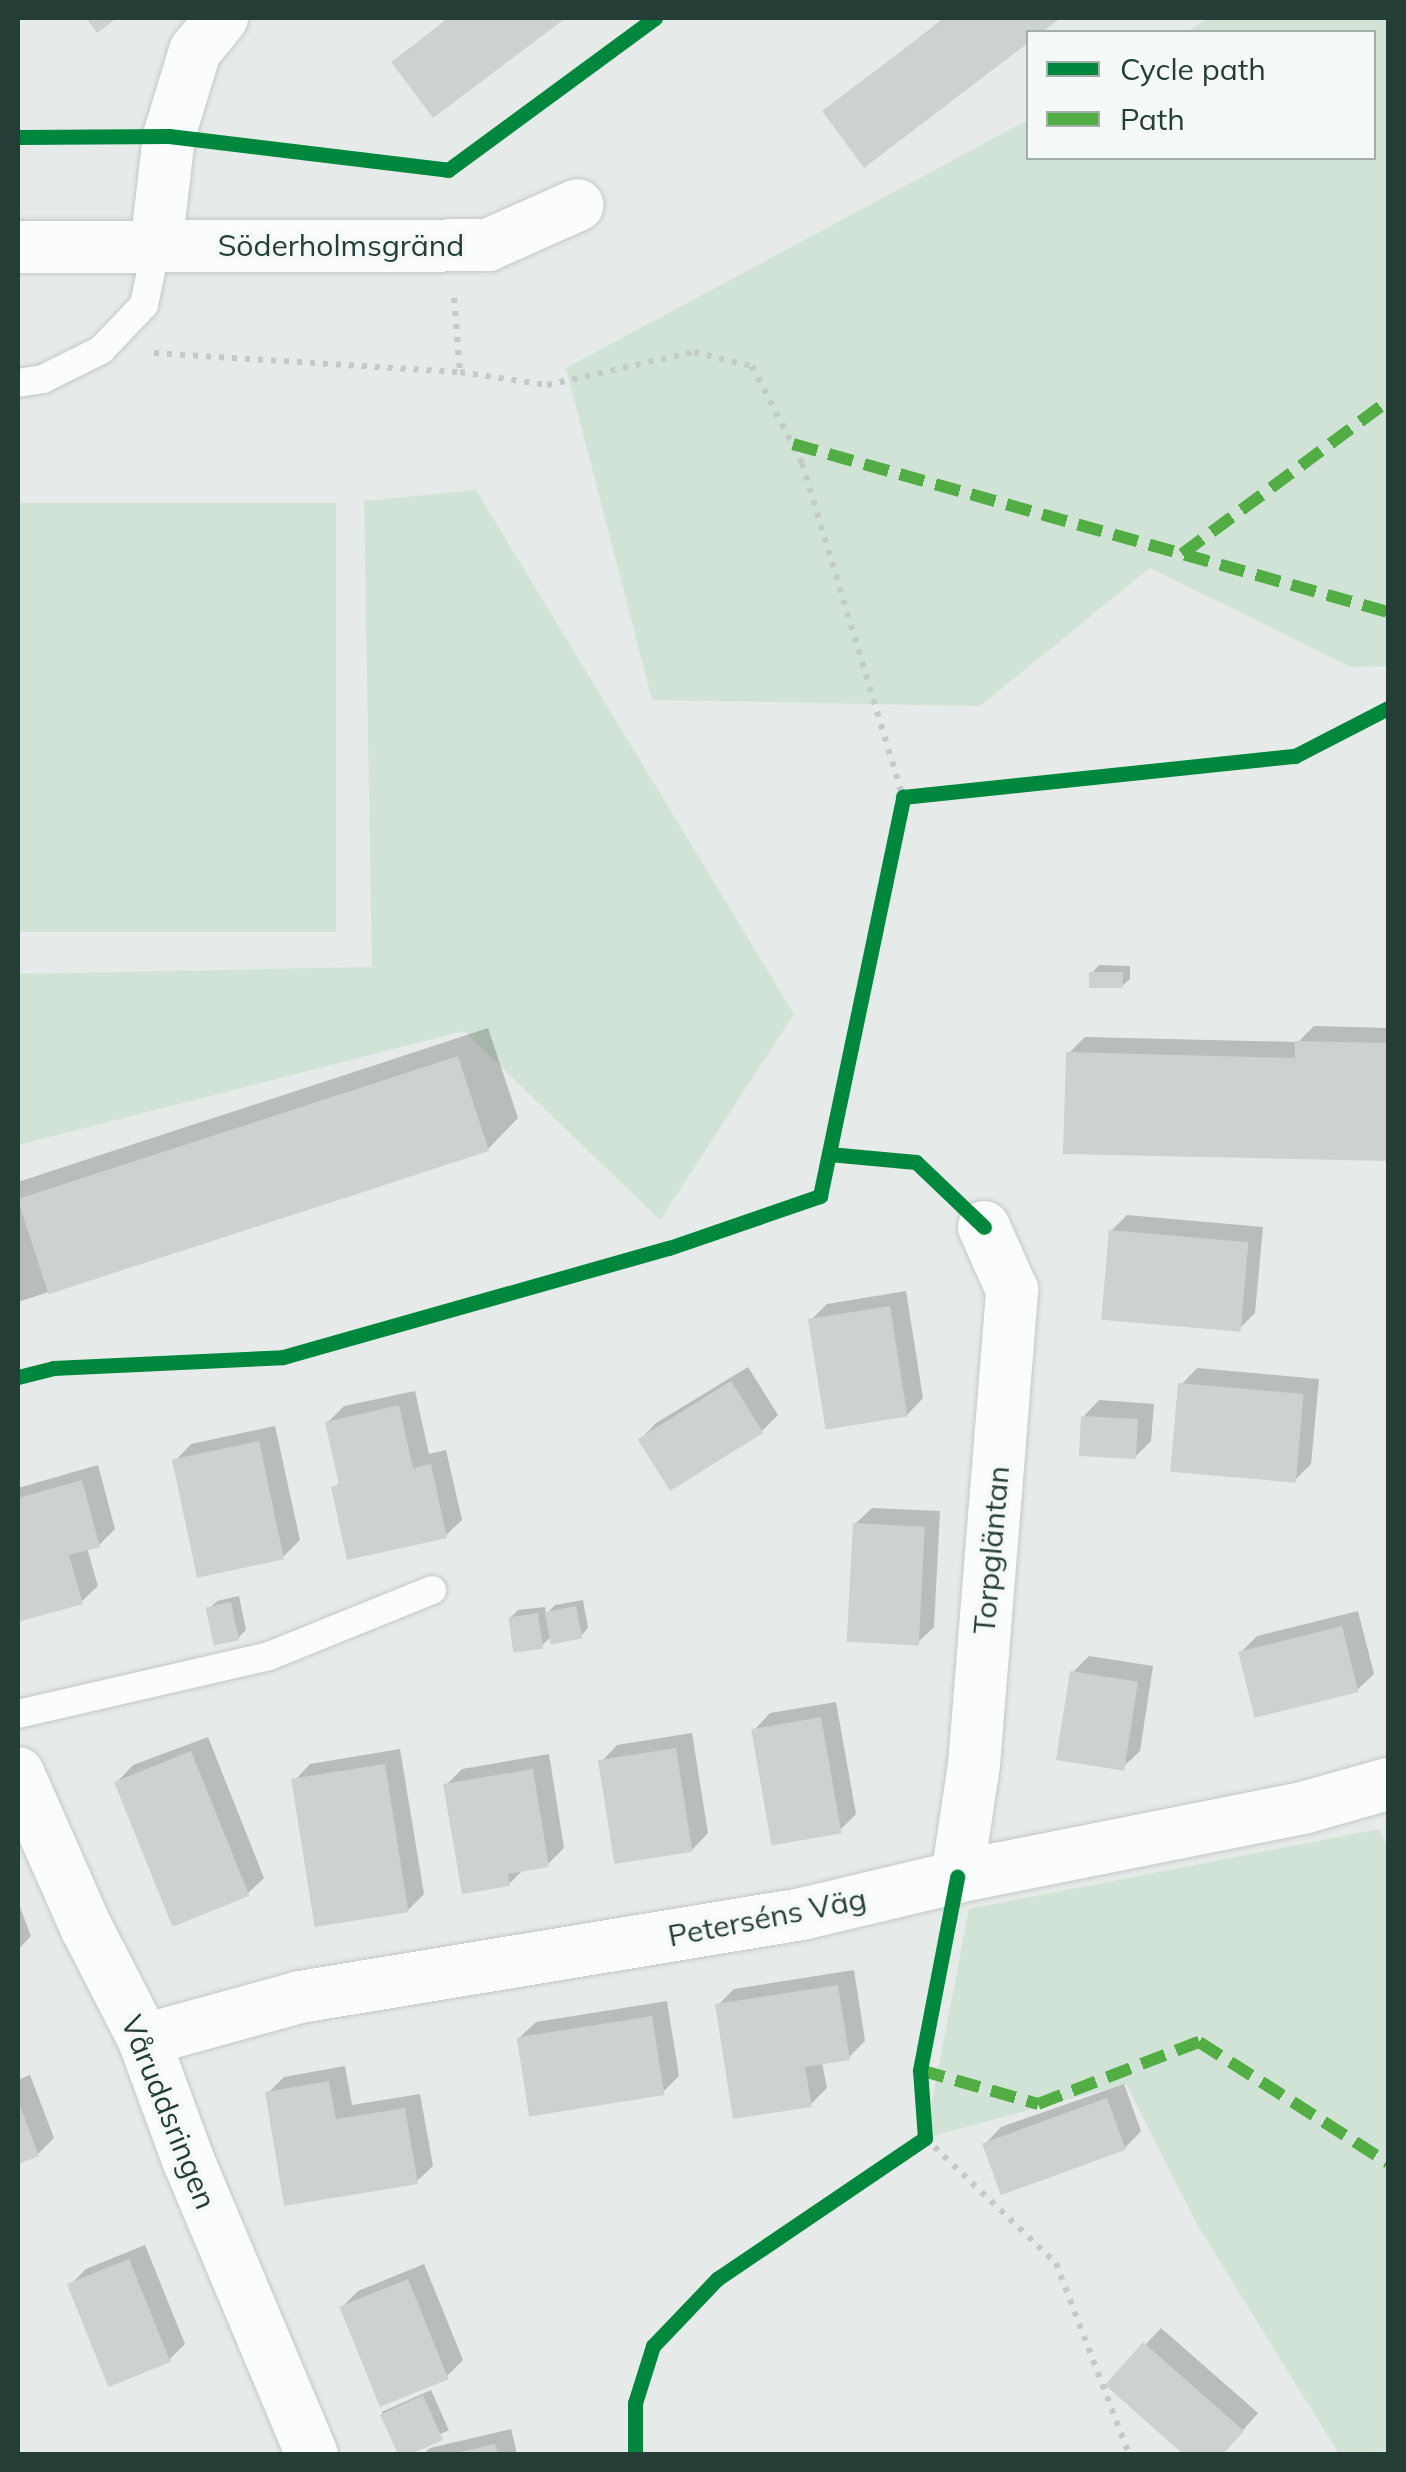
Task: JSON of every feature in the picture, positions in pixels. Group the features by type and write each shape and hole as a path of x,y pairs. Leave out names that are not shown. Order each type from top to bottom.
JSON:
{"street":[{"path":"156,246 169,136 195,51 222,18"},
{"name":"Söderholmsgränd","path":"18,248 488,244 578,205"},
{"name":"Torpgläntan","path":"957,1876 974,1765 1012,1290 984,1227"},
{"name":"Våruddsringen","path":"18,1772 86,1928 144,2040 189,2162 312,2454"},
{"name":"Peterséns Väg","path":"144,2040 300,1997 802,1914 957,1876 1306,1807 1388,1784"}],"lane":[{"path":"18,383 43,379 101,350 144,304 156,246"},
{"path":"18,1714 270,1656 432,1590"}],"path":[{"path":"450,245 460,372"},
{"path":"101,350 460,372 547,386 694,352 752,366 802,463 904,798 900,816"},
{"path":"904,798 923,795"},
{"path":"924,2121 925,2138 1056,2263 1128,2454"},
{"path":"910,2148 925,2138"}],"green space":[{"path":"1209,18 1388,18 1388,666 1351,667 1150,568 980,706 652,700 566,368 1026,121 1026,160 1376,160 1376,30 1189,30"},
{"path":"476,490 794,1014 660,1220 464,1031 18,1145 18,974 372,967 364,501"},
{"path":"18,503 336,503 336,932 18,932"},
{"path":"1379,1829 1388,1848 1388,2451 1339,2454 1198,2226 1126,2084 925,2138 969,1909"}],"building":[{"path":"86,18 117,18 97,33"},
{"path":"449,18 566,18 433,118 391,62"},
{"path":"945,18 1061,18 1045,30 1026,30 1026,45 864,168 822,111"},
{"path":"1089,972 1123,972 1123,988 1089,988"},
{"path":"1295,1041 1388,1043 1387,1161 1063,1154 1066,1052 1295,1058"},
{"path":"458,1056 489,1151 49,1294 18,1199"},
{"path":"1109,1230 1248,1242 1241,1332 1101,1320"},
{"path":"890,1306 908,1417 826,1430 808,1319"},
{"path":"731,1381 763,1433 670,1491 638,1439"},
{"path":"1178,1383 1304,1394 1296,1483 1170,1472"},
{"path":"399,1405 413,1468 431,1464 447,1538 347,1560 331,1487 339,1485 325,1422"},
{"path":"1081,1416 1138,1419 1136,1459 1079,1456"},
{"path":"259,1441 284,1559 197,1578 172,1460"},
{"path":"82,1480 100,1547 69,1555 83,1604 18,1622 18,1498"},
{"path":"853,1523 925,1527 919,1646 847,1642"},
{"path":"231,1602 239,1640 214,1646 206,1607"},
{"path":"576,1606 582,1638 551,1644 545,1612"},
{"path":"538,1613 543,1649 513,1653 508,1617"},
{"path":"1342,1626 1358,1692 1255,1718 1238,1652"},
{"path":"1070,1671 1138,1682 1124,1771 1056,1760"},
{"path":"821,1717 841,1833 772,1846 751,1729"},
{"path":"676,1748 692,1852 614,1864 598,1760"},
{"path":"191,1751 249,1896 172,1927 114,1782"},
{"path":"385,1764 408,1912 315,1927 291,1779"},
{"path":"533,1769 549,1867 508,1874 510,1886 462,1894 443,1784"},
{"path":"838,1985 850,2060 805,2067 812,2107 733,2119 715,2004"},
{"path":"652,2016 665,2095 529,2116 517,2037"},
{"path":"329,2081 336,2119 405,2108 418,2184 284,2206 265,2092"},
{"path":"1107,2098 1126,2150 1001,2195 982,2143"},
{"path":"18,2100 39,2156 18,2164"},
{"path":"129,2259 171,2362 108,2387 67,2284"},
{"path":"408,2279 448,2379 380,2407 339,2307"},
{"path":"1143,2342 1244,2431 1223,2454 1183,2454 1105,2385"},
{"path":"423,2395 443,2440 411,2454 398,2454 380,2415"},
{"path":"495,2444 498,2454 455,2454 455,2453"}],"marked path":[{"path":"1182,554 1388,401"},
{"path":"793,444 1388,612"},
{"path":"920,2070 1038,2104 1199,2042 1388,2163"}],"cycle path":[{"path":"18,137 169,136 448,170 655,18"},
{"path":"18,1377 53,1368 283,1357 669,1248 820,1196 903,797 1295,756 1388,708"},
{"path":"829,1154 916,1162 984,1227"},
{"path":"635,2454 635,2403 653,2346 717,2279 925,2138 920,2070 957,1877"}]}
